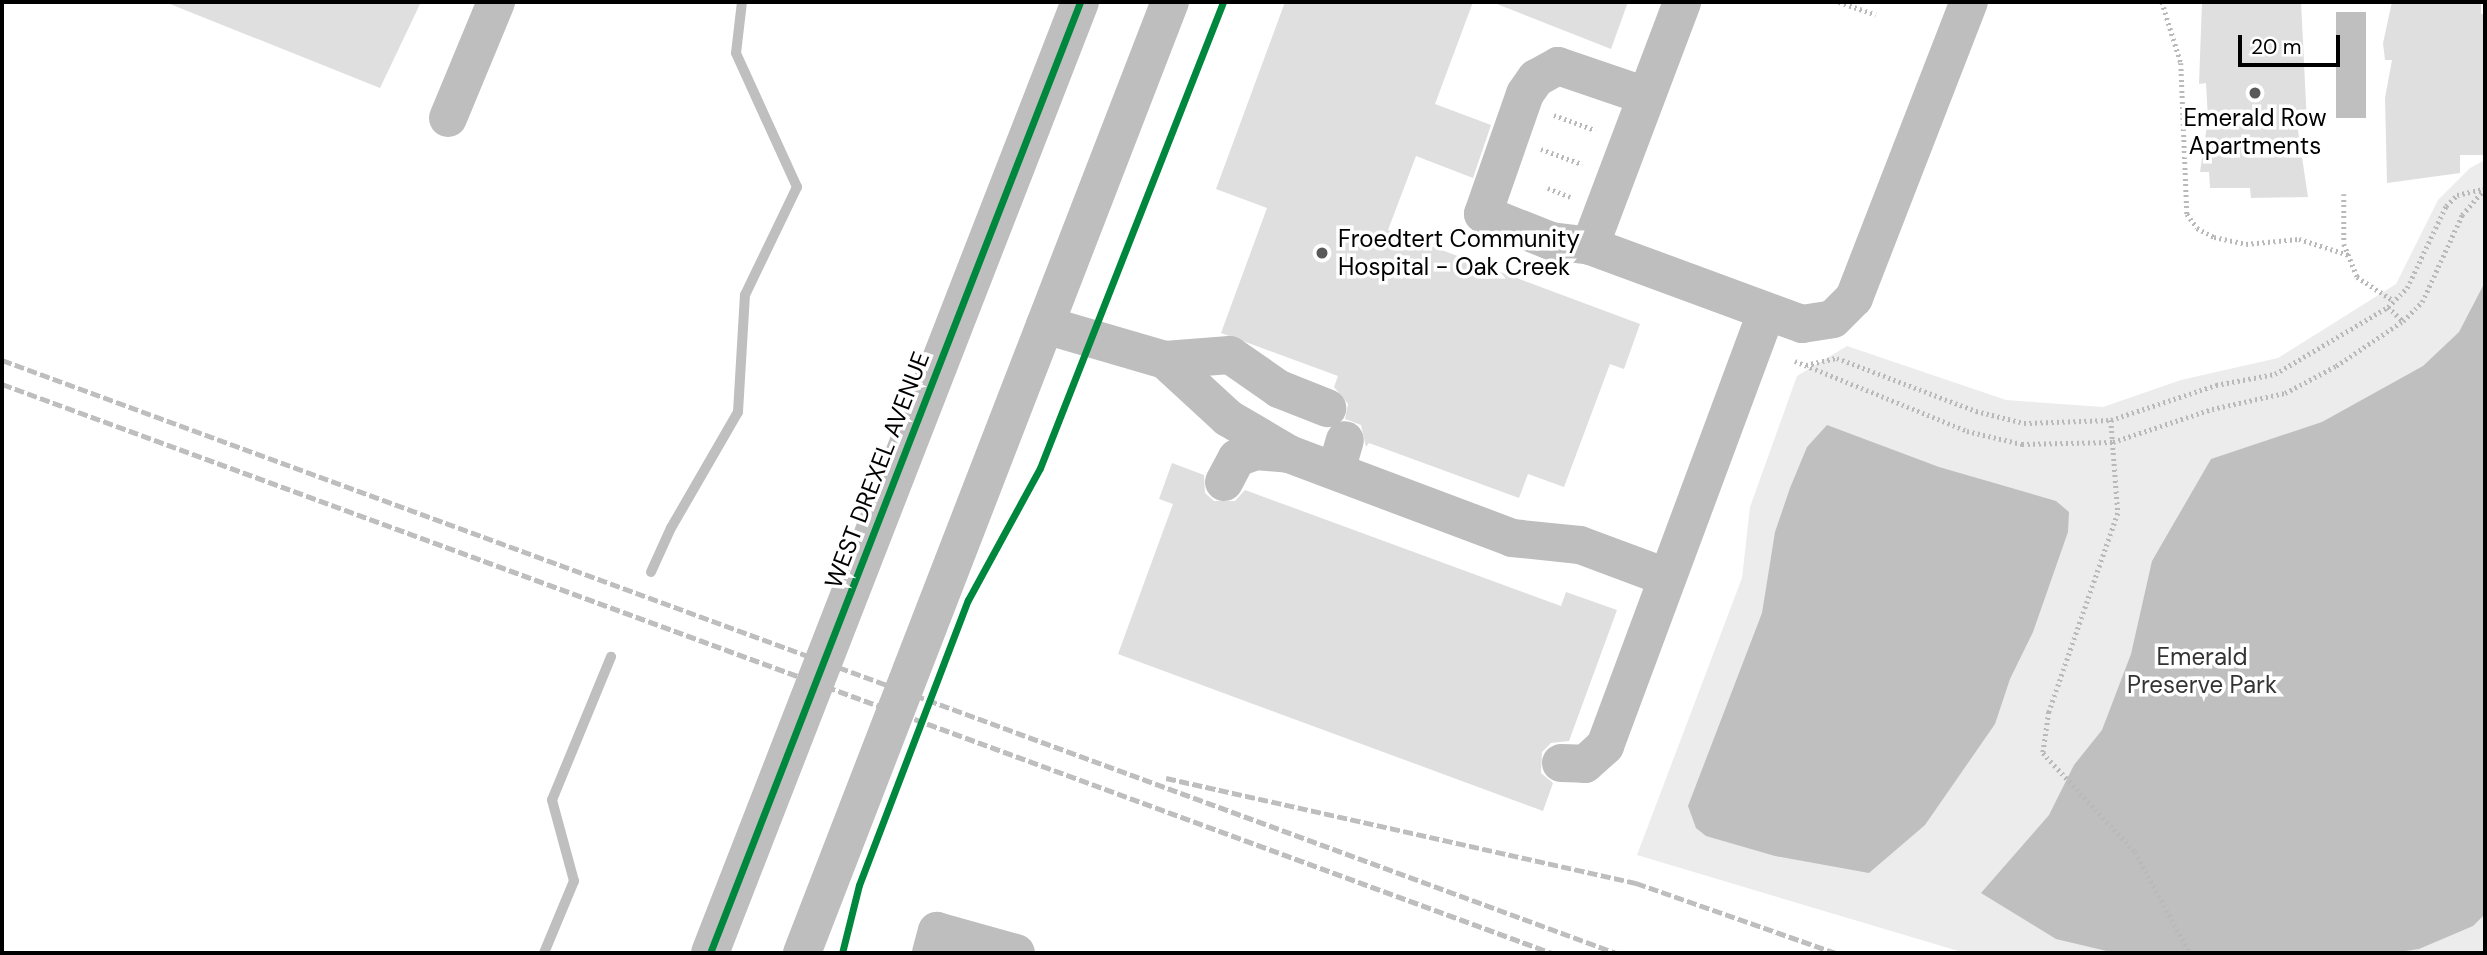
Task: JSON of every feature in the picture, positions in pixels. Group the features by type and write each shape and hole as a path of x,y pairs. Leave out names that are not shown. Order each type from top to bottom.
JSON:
{"street":[{"path":"448,118 496,2"},
{"name":"WEST DREXEL AVENUE","path":"710,953 1080,2"},
{"path":"802,953 1170,2"},
{"path":"1590,246 1682,2"},
{"path":"1646,96 1558,66 1536,78 1516,120 1483,214 1552,241 1590,246 1766,313 1802,324 1833,319 1854,298 1969,2"},
{"path":"1561,763 1585,764 1605,746 1766,313"},
{"path":"1045,325 1165,360 1230,355 1279,390 1336,440 1512,538 1580,545 1666,578"},
{"path":"1165,360 1228,418 1289,454"},
{"path":"1224,482 1237,458 1256,451 1289,454 1336,440"},
{"path":"931,953 937,931 1016,953"}],"path":[{"path":"1839,2 1876,15"},
{"path":"2162,2 2181,63 2183,188 2187,214 2197,228 2246,244 2299,239 2349,255"},
{"path":"1516,120 1622,160"},
{"path":"1516,120 1622,160"},
{"path":"1805,365 1837,358 1976,411 2024,424 2111,420 2216,385 2275,374 2388,307 2407,288 2446,206 2457,195 2485,189"},
{"path":"1787,358 1967,431 2022,444 2113,442 2211,409 2285,393 2336,366 2403,321 2422,302 2462,215 2485,189"},
{"path":"2344,194 2344,244 2357,277 2394,301"},
{"path":"2388,307 2403,321"},
{"path":"2111,420 2118,513 2049,712 2043,753 2136,852 2190,953"}],"green space":[{"name":"Emerald Preserve Park","path":"2485,160 2485,953 1965,953 1637,855 1742,578 1750,507 1797,376 1847,346 2006,400 2103,407 2181,380 2278,358 2396,284 2438,200 2470,168"}],"shaded area":[{"path":"2336,12 2366,12 2366,118 2336,118"},
{"path":"2485,282 2485,914 2473,926 2419,949 2391,953 2115,953 2056,939 1981,893 2049,815 2074,765 2102,730 2131,654 2152,561 2211,459 2322,422 2423,366 2459,332"},
{"path":"1827,425 1939,467 2056,501 2069,512 2068,532 2033,632 2010,679 1995,724 1925,825 1869,873 1775,856 1706,836 1696,828 1688,806 1762,613 1775,532 1790,488 1807,447"}],"building":[{"path":"165,2 421,2 380,88"},
{"name":"Froedtert Community Hospital - Oak Creek","path":"1285,2 1473,2 1435,104 1491,125 1473,178 1416,156 1388,230 1640,324 1624,369 1610,364 1564,487 1528,474 1519,498 1369,443 1366,447 1361,425 1345,419 1348,404 1334,387 1338,376 1221,333 1267,208 1216,189"},
{"path":"1492,2 1628,2 1611,49"},
{"name":"Emerald Row Apartments","path":"2202,2 2301,2 2307,124 2297,124 2308,197 2251,198 2250,188 2210,188 2209,172 2200,172 2208,119 2206,83 2199,84"},
{"name":"Emerald Row Apartments","path":"2392,2 2481,2 2481,14 2485,14 2484,155 2460,155 2460,173 2387,183 2385,98 2392,60 2385,60 2383,43"},
{"path":"1172,463 1204,475 1205,493 1214,501 1235,501 1245,490 1561,606 1566,592 1617,610 1569,741 1551,743 1542,752 1541,773 1553,783 1543,811 1118,654 1173,504 1159,499"}],"waterway":[{"path":"651,572 671,528 738,412 745,295 797,187 736,53 742,2"},
{"path":"544,953 574,881 552,800 611,657"}],"railway":[{"path":"2,360 1616,953"},
{"path":"2,384 1552,953"},
{"path":"1166,778 1636,883 1836,953"}],"cycle path":[{"path":"710,953 1080,2"},
{"path":"842,953 859,885 968,600 1040,468 1223,2"}],"place":[{"name":"Emerald Row Apartments","path":"2255,93"},
{"name":"Froedtert Community Hospital - Oak Creek","path":"1322,253"}]}
